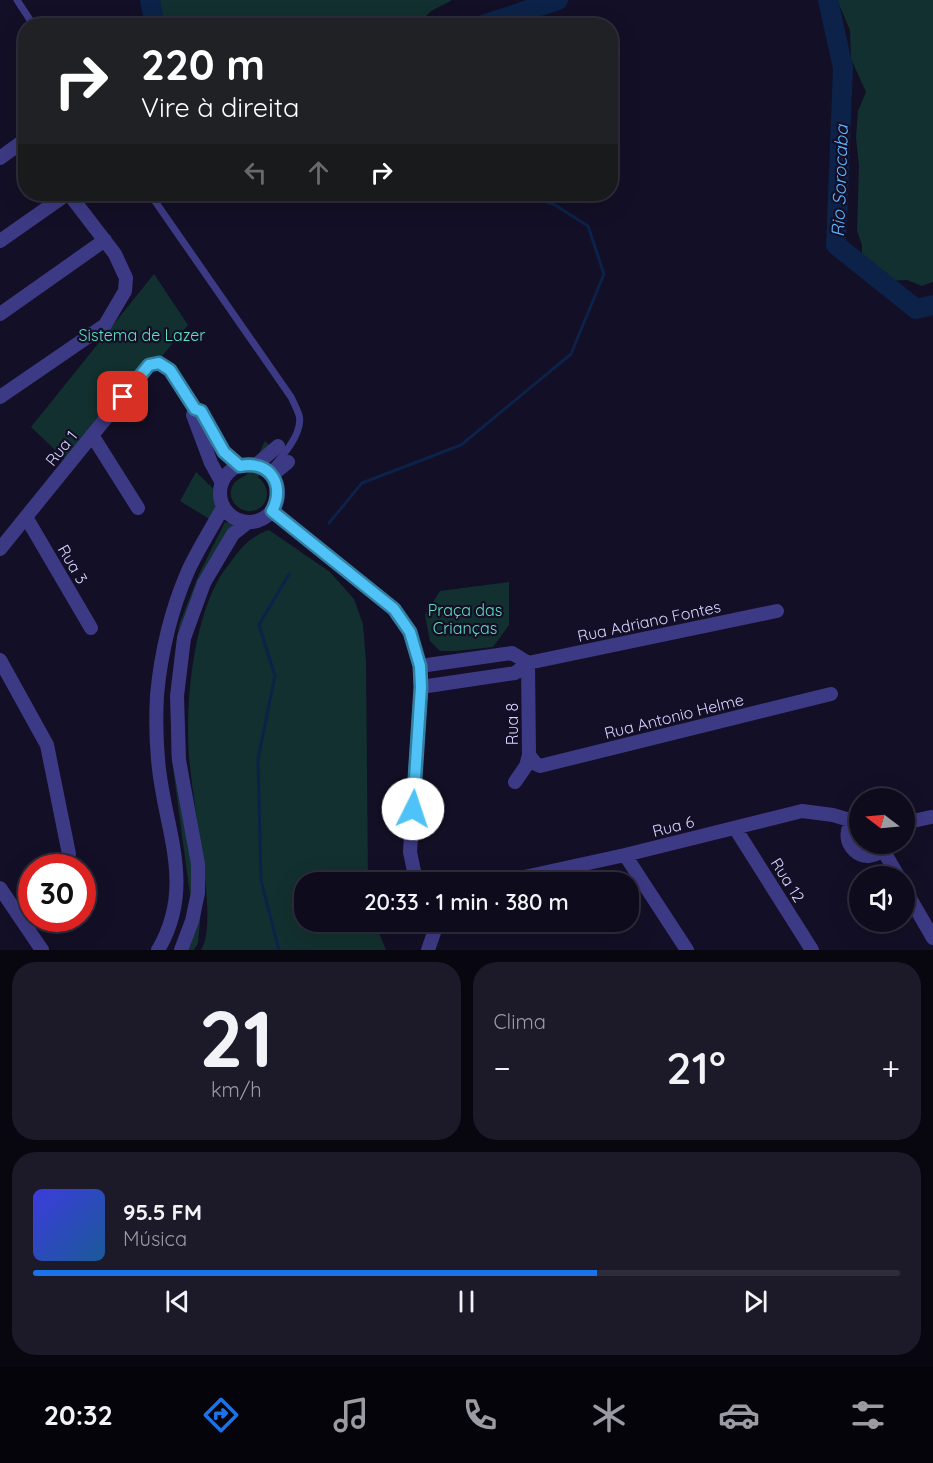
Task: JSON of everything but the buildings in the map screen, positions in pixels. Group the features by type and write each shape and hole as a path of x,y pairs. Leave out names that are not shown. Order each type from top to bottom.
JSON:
{"street":[{"path":"0,158 18,145"},
{"path":"0,241 58,201"},
{"path":"0,397 105,325 125,291 126,278 115,254 74,201"},
{"path":"0,314 105,240"},
{"name":"Rua 1","path":"0,549 149,365 159,363 170,370 195,409"},
{"path":"222,483 211,463 193,415 195,409 201,411 224,452 240,466 266,471 288,462"},
{"path":"92,435 138,508"},
{"path":"266,471 278,446"},
{"path":"240,466 232,469 222,483 220,499 230,515 247,523"},
{"path":"182,949 192,921 198,893 198,864 179,760 177,696 184,638 204,583 233,534 247,523 265,518 277,503 277,484 266,471"},
{"path":"158,950 173,915 177,890 177,861 158,759 157,695 167,630 189,571 224,507"},
{"path":"272,511 394,609 410,632 420,666 421,687 410,852 415,872"},
{"name":"Rua 3","path":"26,517 91,628"},
{"name":"Rua Adriano Fontes","path":"421,687 515,673 528,663 777,611"},
{"name":"Rua Adriano Fontes","path":"420,666 512,653 528,663"},
{"path":"493,656 492,664 495,675"},
{"path":"0,660 47,745 69,854"},
{"name":"Rua 8","path":"515,782 526,766 529,755 528,663"},
{"name":"Rua Antonio Helme","path":"529,755 536,764 540,765 831,694"},
{"name":"Rua 6","path":"548,872 802,811 849,817"},
{"path":"915,821 931,817"},
{"name":"Rua 12","path":"735,828 812,950"},
{"path":"862,854 866,856 876,854"},
{"path":"625,855 687,950"},
{"path":"0,888 42,950"},
{"path":"915,907 933,938"},
{"path":"428,950 434,932"}],"lane":[{"path":"17,0 29,18"},
{"path":"155,201 291,398 300,417 298,428 287,450 266,471"}],"green space":[{"path":"149,0 452,0 430,12 425,18 160,18"},
{"path":"837,0 933,0 933,282 922,286 907,280 889,281 882,278 862,260 862,245 857,231 859,166 856,138 858,111 866,92 851,59 850,30"},
{"name":"Sistema de Lazer","path":"154,274 188,325 71,465 31,427"},
{"path":"265,441 273,449 258,477 265,486 267,497 258,509 247,511 241,509 233,501 231,490 235,482 247,474"},
{"path":"196,472 219,494 215,509 216,523 180,501"},
{"path":"225,522 237,525 209,581 192,628 184,690 183,757 202,899 198,943 194,950 180,950 185,941 190,895 171,753 171,688 179,625 199,574"},
{"path":"269,530 330,572 354,599 363,624 366,661 368,872 294,872 294,932 379,932 386,950 201,950 207,930 207,904 189,757 190,685 199,633 215,587 244,545"},
{"name":"Praça das Crianças","path":"509,582 509,625 493,647 440,651 430,641 425,615 440,591"}],"waterway":[{"name":"Rio Sorocaba","path":"150,0 153,18"},
{"name":"Rio Sorocaba","path":"504,18 558,0"},
{"name":"Rio Sorocaba","path":"828,0 843,68 836,245 916,309 933,305"},
{"path":"329,523 362,483 461,445 571,354 604,274 588,226 545,201"},
{"path":"279,950 261,880 258,759 275,676 259,625 289,574"}],"route":[{"path":"123,397 149,365 159,363 170,370 195,409 201,411 224,452 240,466 256,465 272,475 277,484 278,493 277,503 272,511 394,609 410,632 420,666 421,687 413,809"}]}
